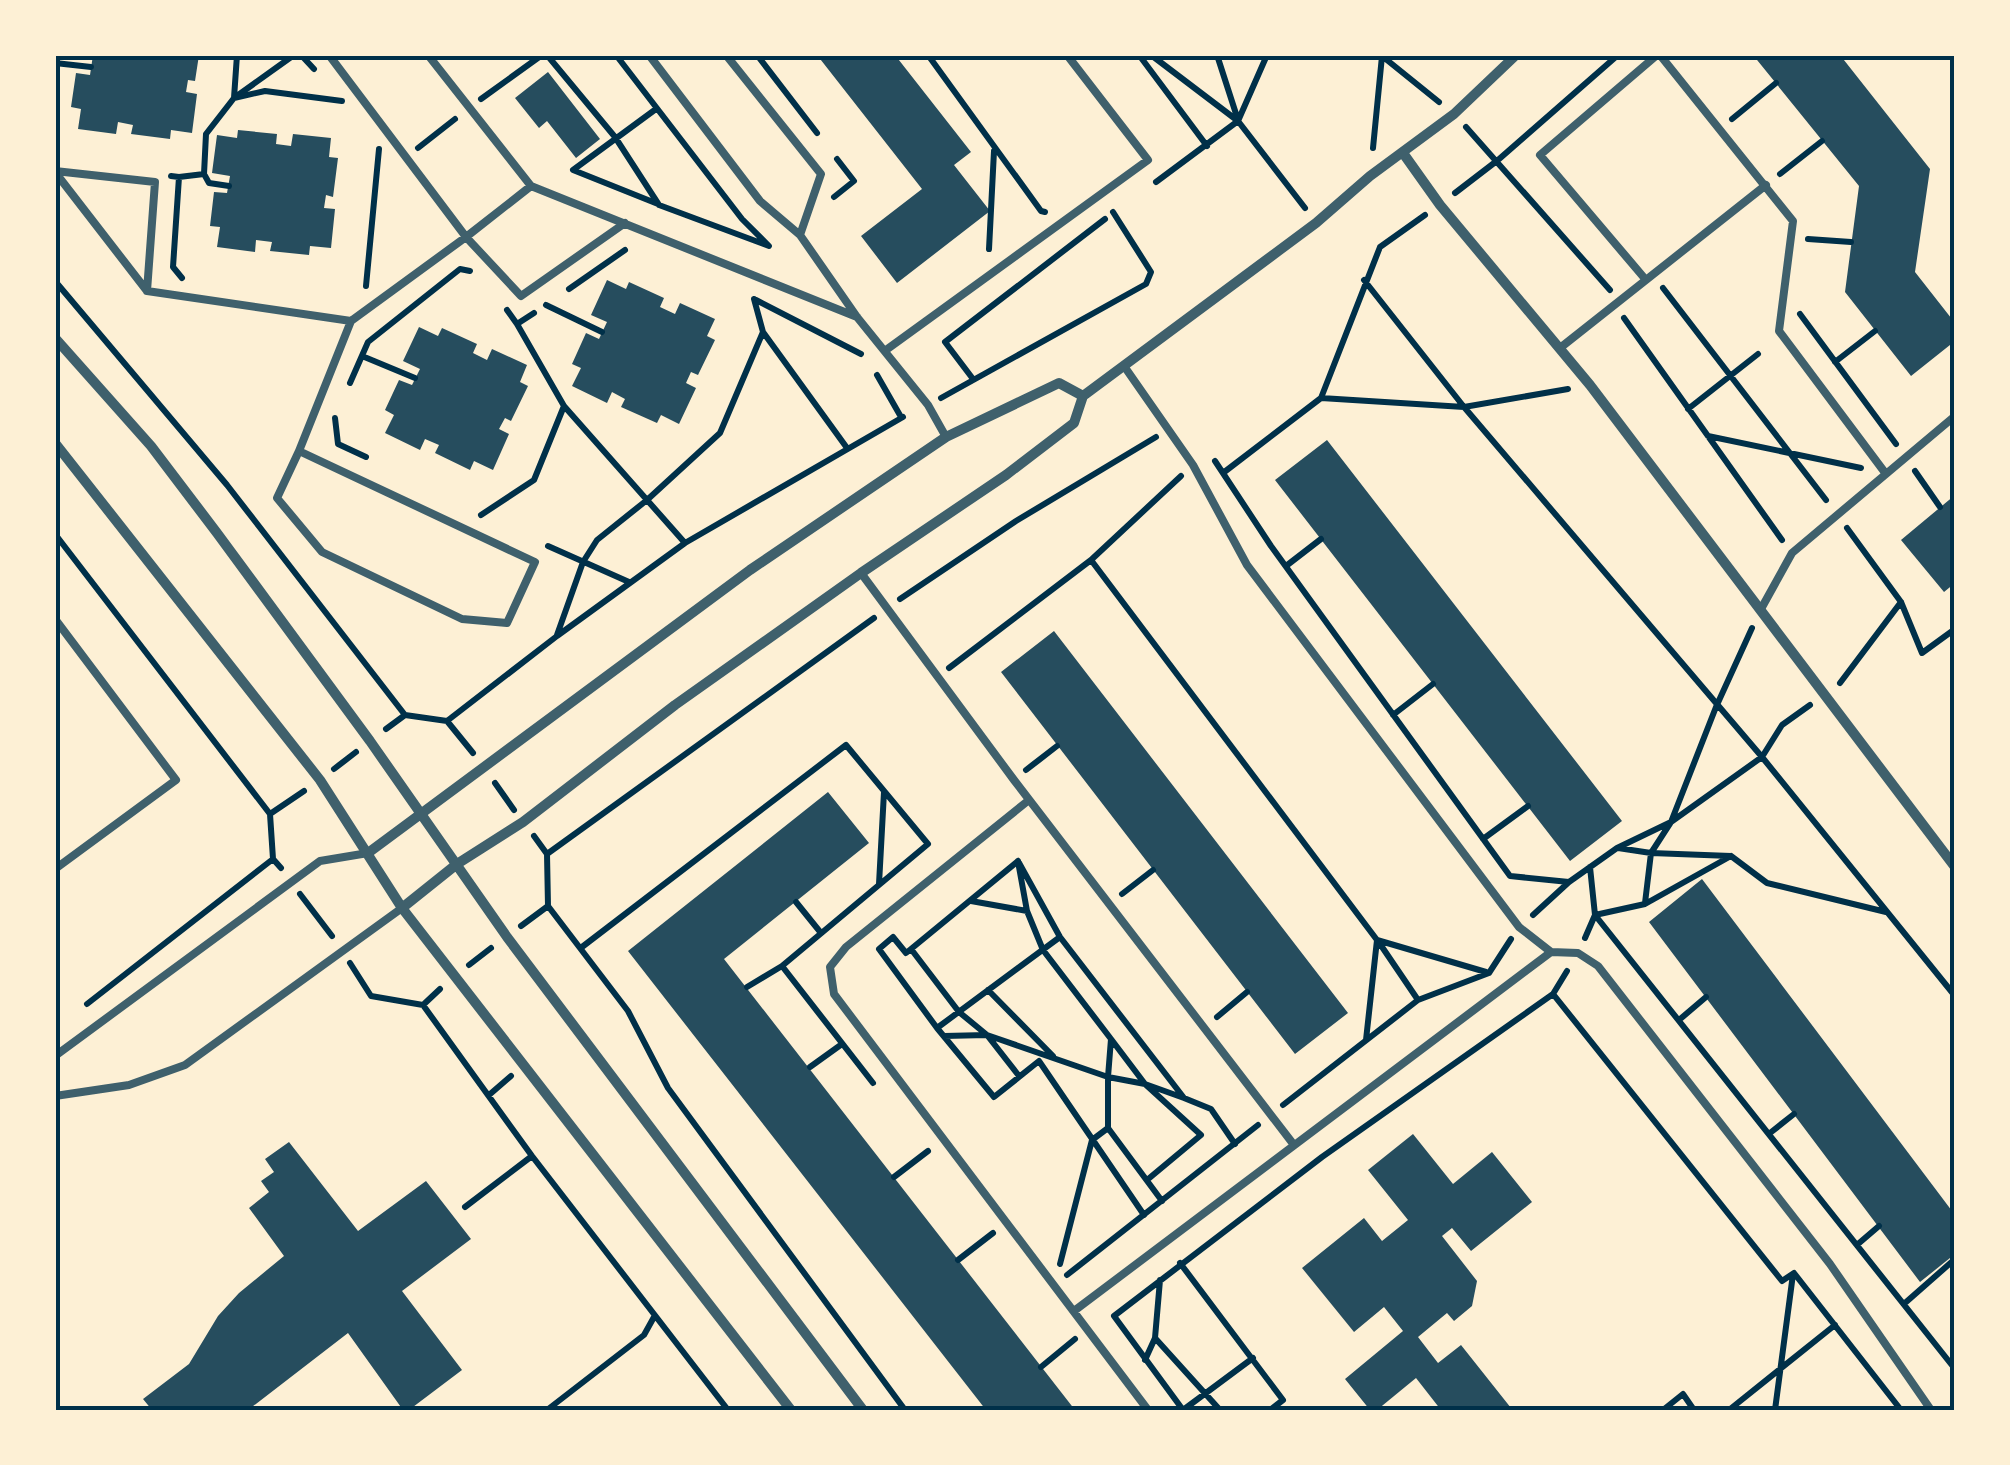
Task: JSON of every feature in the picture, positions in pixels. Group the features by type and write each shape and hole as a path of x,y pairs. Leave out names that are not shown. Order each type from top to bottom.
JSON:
{"street":[{"path":"402,908 676,705 860,573 1006,475 1074,423 1083,396 1454,114 1516,55"},
{"path":"1403,153 1440,205 1560,348 1955,867"},
{"path":"55,338 173,475 370,742 506,937 862,1410"},
{"path":"368,853 750,570 946,437 1059,383 1083,396"},
{"path":"55,443 320,780 402,908 791,1410"}],"lane":[{"path":"329,55 466,237 521,296 624,223"},
{"path":"428,55 531,186 858,316"},
{"path":"649,55 760,202 800,235 928,405 946,437"},
{"path":"726,55 821,174 800,235"},
{"path":"886,350 1148,160 1067,55"},
{"path":"1646,280 1540,155 1658,55 1793,221 1779,331 1886,474"},
{"path":"55,172 147,291 351,321"},
{"path":"55,172 155,182 147,291"},
{"path":"1560,348 1766,185"},
{"path":"300,451 535,562 507,623 462,619 322,552 277,498 300,451 351,321 531,186"},
{"path":"1124,366 1193,465 1246,565 1519,927 1551,952 1578,953 1598,966 1830,1264 1930,1410"},
{"path":"1761,609 1792,553 1955,416"},
{"path":"860,573 1294,1145"},
{"path":"55,619 176,780 55,869"},
{"path":"1029,800 846,947 830,968 834,994 1148,1410"},
{"path":"55,1056 320,861 368,853"},
{"path":"55,1096 130,1085 185,1065 402,908"},
{"path":"1074,1311 1551,952"}],"path":[{"path":"234,98 237,55"},
{"path":"229,186 209,183 204,174 206,134 234,98 294,55"},
{"path":"547,55 616,137 660,205"},
{"path":"616,55 742,219 769,246 574,170 656,109"},
{"path":"928,55 1040,211 1066,218"},
{"path":"1139,55 1207,146"},
{"path":"1151,55 1238,121 1316,222"},
{"path":"1217,55 1238,121"},
{"path":"1144,190 1238,121 1267,55"},
{"path":"1382,55 1454,114 1619,301 1621,315 1792,553"},
{"path":"1370,176 1382,55"},
{"path":"1321,398 1380,247 1498,160 1618,55"},
{"path":"55,62 91,67"},
{"path":"1732,119 1776,83"},
{"path":"234,98 264,91 342,101"},
{"path":"1776,177 1822,141"},
{"path":"380,285 365,296 378,148 386,157"},
{"path":"990,249 994,150"},
{"path":"160,174 204,174"},
{"path":"179,176 174,267 188,286"},
{"path":"973,379 945,342 1129,201"},
{"path":"448,721 685,543 901,417 1146,284 1151,272 1113,212"},
{"path":"1803,227 1802,239 1851,242"},
{"path":"517,324 635,242"},
{"path":"348,388 368,342 460,270 482,272"},
{"path":"1364,280 1464,407 1762,758 1955,996"},
{"path":"55,281 227,485 406,715"},
{"path":"1660,284 1901,602 1922,654 1955,629"},
{"path":"737,290 866,356"},
{"path":"500,298 564,406 685,543"},
{"path":"754,299 762,332 847,448"},
{"path":"546,305 602,332"},
{"path":"1795,307 1940,507"},
{"path":"1835,362 1875,330"},
{"path":"557,636 583,562 597,540 720,433 762,332"},
{"path":"1688,409 1758,354"},
{"path":"362,356 415,378"},
{"path":"874,372 901,417"},
{"path":"341,405 334,421 338,444 367,458"},
{"path":"481,515 534,480 564,406"},
{"path":"547,854 886,609 1016,521 1168,430"},
{"path":"1708,436 1886,474"},
{"path":"1214,459 1286,566 1510,876 1569,882"},
{"path":"465,507 498,523"},
{"path":"55,534 270,814 274,858 371,996 423,1005 532,1156 728,1410"},
{"path":"532,539 629,582"},
{"path":"1286,566 1321,539"},
{"path":"937,678 1091,560"},
{"path":"1519,927 1569,882 1617,848 1671,822 1762,758 1782,725 1833,692 1901,602"},
{"path":"1645,904 1651,854 1671,822 1716,707 1761,609"},
{"path":"1393,715 1433,684"},
{"path":"746,987 782,966 928,844 846,745 582,947 628,1011 668,1088 906,1410"},
{"path":"1014,780 1057,746"},
{"path":"879,885 884,790"},
{"path":"1483,839 1528,806"},
{"path":"1617,848 1651,854 1731,856 1767,883 1886,912"},
{"path":"1596,915 1645,904 1731,856"},
{"path":"86,1005 274,858"},
{"path":"1018,861 911,950 906,953 893,937 879,949 994,1098 1039,1060 1144,1216"},
{"path":"1018,861 1026,911 1044,950 1145,1084 1201,1136 1147,1180"},
{"path":"1018,861 1060,937 1184,1098"},
{"path":"1590,867 1596,915 1955,1369"},
{"path":"1109,904 1152,870"},
{"path":"972,901 1026,911"},
{"path":"796,902 821,933"},
{"path":"423,1005 454,976 548,906"},
{"path":"1253,1358 1183,1410 1114,1316 1180,1262 1553,994 1596,915"},
{"path":"937,1028 1060,937"},
{"path":"1418,1000 1377,940 1489,973"},
{"path":"911,950 959,1012 987,1035 1018,1076"},
{"path":"988,989 1054,1057"},
{"path":"1204,1028 1247,992"},
{"path":"1553,994 1782,1281 1794,1273"},
{"path":"1679,1020 1706,997"},
{"path":"944,1036 987,1035 1108,1077 1145,1084 1184,1098 1211,1110 1235,1144"},
{"path":"1111,1039 1108,1128 1162,1201"},
{"path":"810,1067 842,1044"},
{"path":"1770,1134 1794,1114"},
{"path":"1054,1285 1092,1140 1108,1128"},
{"path":"894,1177 928,1152"},
{"path":"464,1207 532,1156"},
{"path":"1858,1244 1878,1226"},
{"path":"958,1260 993,1233"},
{"path":"1905,1303 1955,1260"},
{"path":"1180,1262 1284,1400 1270,1410"},
{"path":"1794,1273 1901,1410"},
{"path":"1776,1410 1794,1273"},
{"path":"1144,1361 1156,1338 1160,1279"},
{"path":"547,1410 644,1335 654,1316"},
{"path":"1729,1410 1835,1325"},
{"path":"1156,1338 1220,1410"},
{"path":"1041,1367 1075,1339"},
{"path":"1663,1410 1684,1394 1694,1410"},
{"path":"1883,1410 1894,1401"}],"building":[{"path":"93,55 199,55 195,81 188,80 186,92 197,94 192,133 171,130 170,139 131,134 133,125 118,122 116,134 78,129 81,109 71,107 76,73 90,75"},
{"path":"817,55 895,55 971,152 954,165 990,211 897,283 861,236 922,189"},
{"path":"1753,55 1840,55 1930,169 1915,272 1955,323 1955,341 1911,376 1845,292 1859,186"},
{"path":"548,72 600,139 576,158 547,121 539,128 515,98"},
{"path":"238,130 277,134 276,144 291,146 293,134 331,138 329,157 338,158 333,197 326,195 324,208 335,209 331,248 310,246 309,255 270,251 272,242 256,240 255,252 217,247 220,227 210,226 214,192 227,193 230,176 212,173 217,135 237,138"},
{"path":"607,280 626,289 629,282 664,298 660,307 675,314 680,303 715,319 707,336 715,340 698,375 691,372 686,383 696,388 679,424 661,415 657,423 621,407 625,399 612,392 607,403 572,386 581,368 572,364 586,333 599,339 607,322 591,315"},
{"path":"419,327 438,336 442,328 477,344 473,353 487,360 492,349 527,365 520,382 528,386 511,421 505,418 499,429 509,434 493,470 474,461 470,470 435,453 439,445 425,439 420,450 385,433 394,415 385,410 399,380 412,385 420,369 403,361"},
{"path":"1327,440 1622,821 1570,861 1275,480"},
{"path":"1955,495 1955,583 1944,592 1901,540"},
{"path":"1054,631 1348,1013 1295,1054 1001,672"},
{"path":"828,792 869,843 724,959 1075,1410 986,1410 628,951"},
{"path":"1702,879 1955,1215 1955,1254 1920,1282 1649,922"},
{"path":"1413,1134 1453,1184 1492,1152 1532,1202 1471,1251 1452,1228 1442,1236 1477,1281 1472,1306 1454,1321 1447,1313 1418,1337 1438,1363 1461,1345 1509,1410 1441,1410 1416,1378 1377,1410 1370,1410 1345,1379 1403,1331 1384,1307 1354,1332 1302,1268 1364,1218 1382,1241 1408,1220 1368,1170"},
{"path":"289,1142 358,1231 426,1181 471,1239 402,1291 462,1370 409,1410 403,1410 348,1333 248,1410 152,1410 143,1399 189,1364 218,1316 284,1256 249,1208 269,1192 261,1181 274,1172 265,1159"}]}
